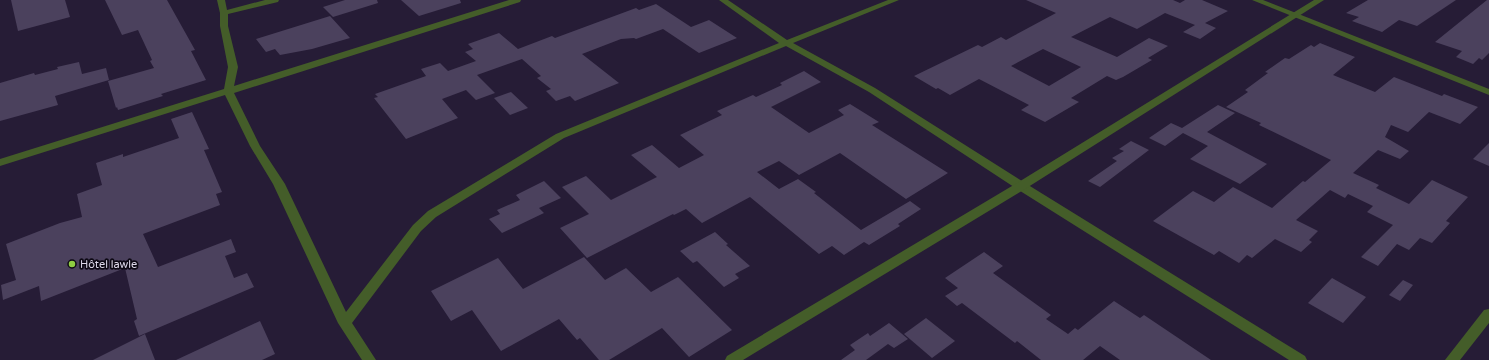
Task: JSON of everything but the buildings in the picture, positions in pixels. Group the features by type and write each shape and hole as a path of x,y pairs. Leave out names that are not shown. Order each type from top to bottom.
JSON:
{"street":[{"path":"221,0 224,13 224,26 233,67 228,91 255,146 279,184 345,323 369,360"},
{"path":"224,13 274,0"},
{"path":"0,163 517,0"},
{"path":"723,0 786,43 872,90 1021,186 1300,360"},
{"path":"345,323 417,228 432,214 480,183 560,136 786,43 896,0"},
{"path":"1256,0 1489,92"},
{"path":"732,360 1021,186 1320,0"},
{"path":"1452,360 1489,314"}],"place":[{"name":"Hôtel lawle","path":"72,264"}]}
